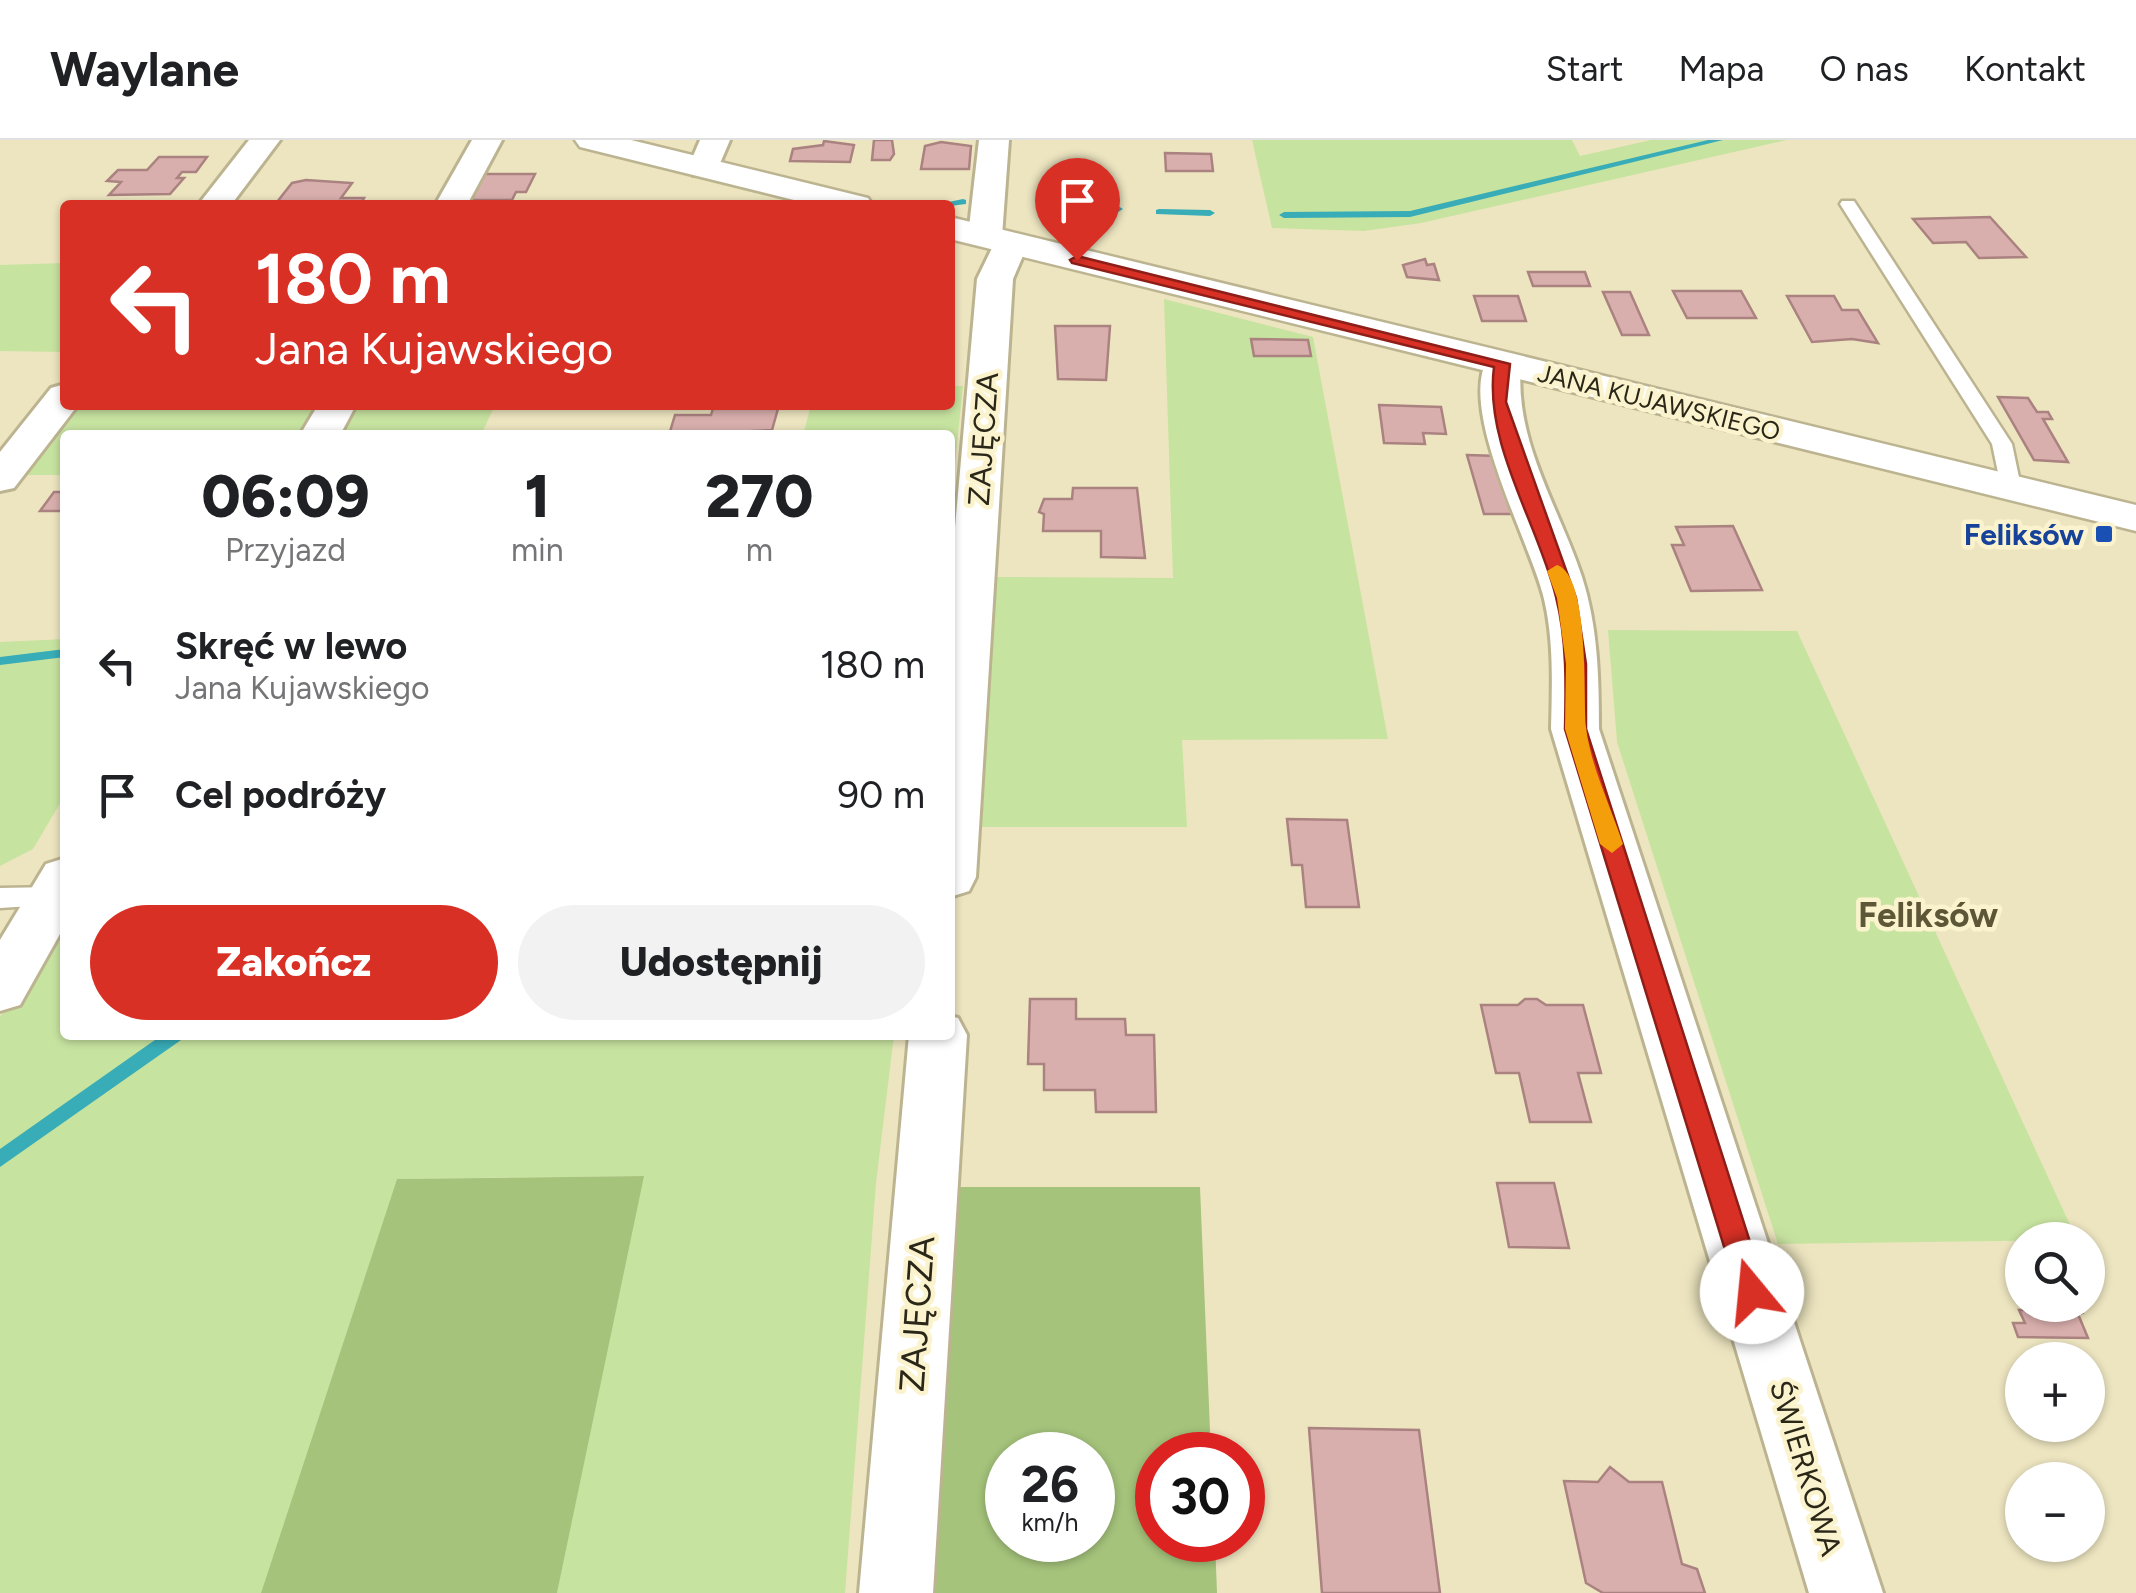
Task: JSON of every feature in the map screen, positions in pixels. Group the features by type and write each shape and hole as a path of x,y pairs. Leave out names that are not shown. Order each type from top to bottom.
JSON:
{"main road":[{"path":"592,140 710,154 842,200"},
{"name":"JANA KUJAWSKIEGO","path":"982,236 2136,518"}],"street":[{"path":"218,200 265,140"},
{"path":"455,200 487,140"},
{"name":"ZAJĘCZA","path":"955,811 995,279 982,236 994,140"},
{"name":"ŚWIERKOWA","path":"1502,364 1498,402 1566,598 1576,664 1576,729 1846,1593"},
{"path":"0,480 60,402"},
{"path":"0,989 59,887"},
{"name":"ZAJĘCZA","path":"896,1593 938,1040"}],"lane":[{"path":"1848,204 2002,444 2011,487"},
{"path":"0,898 59,887"}],"green space":[{"path":"1252,140 1572,140 1580,156 1651,140 1787,140 1421,223 1364,231 1272,228"},
{"path":"60,263 60,352 0,351 0,265"},
{"path":"1164,299 1313,337 1388,739 1182,740 1187,827 981,827 997,577 1173,578"},
{"path":"955,386 963,386 955,464 955,430 804,430 810,410 955,410"},
{"path":"75,410 320,410 307,430 60,430"},
{"path":"343,410 493,410 483,430 332,430"},
{"path":"60,430 60,475 26,475"},
{"path":"1608,630 1797,631 2069,1222 2005,1222 2005,1241 1778,1244 1617,742"},
{"path":"60,639 60,803 33,849 0,866 0,642"},
{"path":"60,911 60,1040 893,1040 876,1183 845,1593 557,1593 643,1176 397,1179 261,1593 0,1593 0,1017"},
{"path":"644,1176 557,1593 261,1593 397,1179"},
{"path":"957,1187 1200,1187 1210,1432 1135,1432 1135,1562 1216,1562 1217,1593 930,1593"}],"building":[{"path":"874,140 892,140 894,154 890,160 872,160"},
{"path":"824,141 854,145 850,162 790,161 793,149 823,145"},
{"path":"941,142 971,146 969,169 921,169 925,146"},
{"path":"1165,153 1211,154 1213,171 1166,171"},
{"path":"159,157 207,157 196,172 182,172 177,178 184,178 170,194 109,195 121,182 107,181 118,170 147,170"},
{"path":"482,174 535,174 526,192 516,192 512,200 467,200"},
{"path":"292,183 352,183 341,198 364,198 279,200"},
{"path":"1990,217 2026,257 1979,258 1966,242 1933,243 1913,219"},
{"path":"1425,259 1427,265 1434,264 1439,280 1407,277 1403,265"},
{"path":"1528,272 1585,272 1590,286 1533,286"},
{"path":"1673,291 1741,291 1756,318 1687,318"},
{"path":"1603,292 1630,292 1649,335 1622,335"},
{"path":"1474,296 1518,296 1526,321 1482,321"},
{"path":"1787,296 1834,296 1842,310 1858,310 1878,343 1852,339 1812,342"},
{"path":"1055,326 1110,326 1106,380 1058,379"},
{"path":"1251,339 1308,340 1311,356 1254,356"},
{"path":"1998,397 2028,398 2037,412 2048,412 2052,419 2043,419 2068,462 2034,460"},
{"path":"1379,405 1441,407 1446,434 1423,433 1425,444 1384,443"},
{"path":"712,410 778,410 772,430 670,430 675,415 711,415"},
{"path":"1467,455 1498,456 1515,514 1484,514"},
{"path":"1073,488 1137,488 1145,558 1101,557 1101,531 1043,531 1044,514 1039,512 1044,499 1072,499"},
{"path":"54,492 60,492 60,511 40,511"},
{"path":"1733,526 1762,590 1691,591 1672,545 1684,545 1676,527"},
{"path":"1287,819 1347,820 1359,907 1306,907 1302,865 1292,865"},
{"path":"1030,999 1076,999 1076,1019 1125,1019 1126,1035 1154,1035 1156,1112 1096,1112 1095,1090 1044,1090 1044,1064 1028,1064"},
{"path":"1525,999 1537,999 1546,1005 1583,1005 1601,1073 1578,1073 1591,1122 1530,1122 1519,1073 1496,1073 1481,1005 1518,1005"},
{"path":"1497,1183 1554,1183 1569,1248 1509,1247"},
{"path":"2081,1322 2088,1338 2018,1337 2013,1323"},
{"path":"1309,1428 1419,1430 1440,1593 1322,1593"},
{"path":"1610,1467 1629,1482 1662,1482 1682,1564 1697,1569 1705,1593 1603,1593 1586,1583 1564,1481 1598,1482"}],"waterway":[{"path":"1284,215 1410,214 1719,140"},
{"path":"955,203 963,202"},
{"path":"1060,205 1118,209"},
{"path":"1159,212 1210,213"},
{"path":"0,661 60,654"},
{"path":"0,1159 168,1040"}],"slow traffic":[{"path":"1557,571 1566,598 1576,664 1576,729 1612,844"}],"place":[{"name":"Feliksów","path":"2104,534"}],"district":[{"name":"Feliksów","path":"1928,915"}],"route":[{"path":"1077,260 1502,364 1497,382 1498,402 1566,598 1576,664 1576,729 1752,1292"}]}
